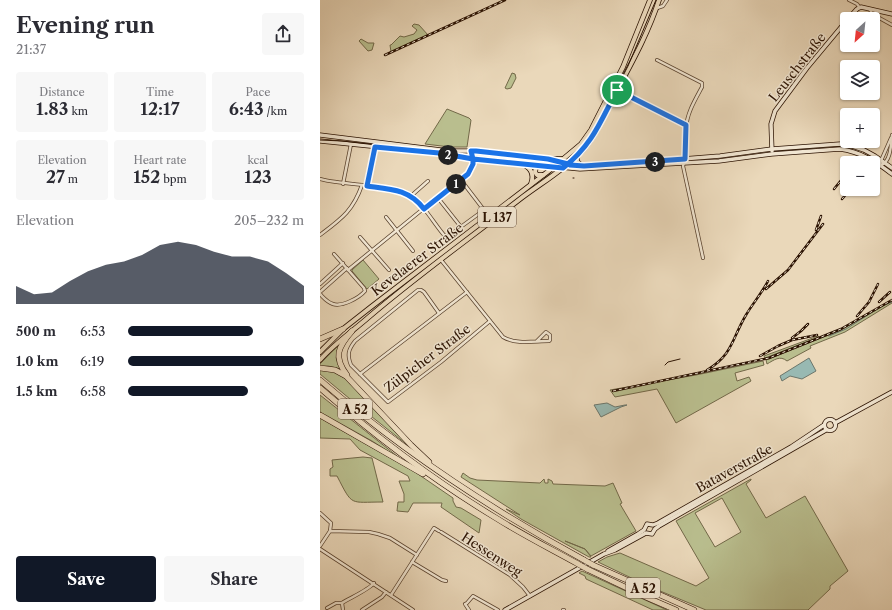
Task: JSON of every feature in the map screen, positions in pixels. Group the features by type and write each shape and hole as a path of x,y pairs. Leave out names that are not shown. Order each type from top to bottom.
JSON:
{"highway":[{"path":"320,339 343,329"},
{"path":"352,331 341,345 338,358 342,370 411,445 447,477"},
{"path":"320,368 335,370 352,382"},
{"name":"A 52","path":"320,380 390,437 447,477 520,524 584,560 694,610"},
{"name":"A 52","path":"320,388 371,431 442,483 496,518 578,564 676,610"},
{"path":"320,415 442,483"}],"main road":[{"path":"651,0 652,4 656,8"},
{"name":"L 137","path":"560,162 581,144 591,130 623,67 651,0"},
{"name":"L 137","path":"563,168 579,154 594,135 635,58 659,0"},
{"path":"646,11 650,8 656,8"},
{"path":"860,8 892,14"},
{"name":"Leuschstraße","path":"856,12 860,8"},
{"name":"Leuschstraße","path":"772,152 771,124 775,111 807,68 840,29"},
{"path":"320,135 552,160 584,166 684,161"},
{"path":"320,141 439,153 473,159 588,169 684,161 763,152 840,149 850,150 865,155 892,174"},
{"path":"772,152 833,144 846,145 864,150 882,160 892,168"},
{"path":"579,154 577,158 578,162 584,166"},
{"path":"552,160 565,158"},
{"name":"Kevelaerer Straße","path":"343,329 560,162"},
{"path":"519,163 527,166 531,171 533,177 531,185"},
{"path":"541,165 536,167 535,172 537,175 544,175"},
{"name":"Kevelaerer Straße","path":"352,331 387,301 563,168"},
{"name":"L 137","path":"320,352 343,329"},
{"name":"L 137","path":"320,360 336,343 352,331"},
{"name":"Bataverstraße","path":"654,527 826,430 832,430 835,427 835,423 892,392"},
{"name":"Bataverstraße","path":"645,532 652,534 654,527 784,451 824,425 829,420 835,423"},
{"path":"824,425 826,430"},
{"name":"Bataverstraße","path":"505,610 593,563 604,554 615,550 645,532 647,524 654,527"}],"street":[{"path":"656,8 663,6 667,0"},
{"path":"849,0 857,4 860,8"},
{"path":"870,9 872,14 892,25"},
{"path":"657,60 702,83 702,87 691,109 686,125 683,170 703,258"},
{"path":"617,90 686,125"},
{"path":"881,165 892,135"},
{"path":"881,165 886,163 891,147 892,135"},
{"path":"343,184 351,144"},
{"path":"367,186 375,147"},
{"path":"334,254 348,269 364,288 365,292 337,305 332,304 320,293 348,269 396,230 469,173 473,164 471,151"},
{"path":"320,179 343,184 396,190 411,196 417,200 445,236 449,237 484,210 461,180"},
{"path":"411,196 428,181"},
{"path":"320,235 336,223 354,205 362,185"},
{"path":"438,198 461,227"},
{"path":"386,217 413,251"},
{"path":"360,236 389,270"},
{"path":"441,260 503,337 518,342 549,341 550,335 546,332 537,341"},
{"path":"320,284 343,264"},
{"path":"440,313 424,292 418,290 355,341 348,352 348,358 351,365 360,374 440,313 467,292"},
{"path":"320,301 324,298"},
{"name":"Zülpicher Straße","path":"360,374 388,402 441,362 490,322"},
{"path":"320,513 331,523 330,531 320,546"},
{"name":"Hessenweg","path":"417,554 434,528 510,575 530,596"},
{"path":"330,531 369,532 378,534 390,538 417,554 391,595"},
{"path":"320,549 413,610"},
{"path":"412,562 446,581"},
{"path":"327,608 336,603 342,603 370,588 374,583"},
{"path":"362,610 382,597 386,592"},
{"path":"469,610 465,604 473,596 498,610"},
{"path":"342,603 342,610"}],"green space":[{"path":"414,24 419,25 428,35 391,52 390,45 400,36 404,37 414,34 417,30 412,26"},
{"path":"361,39 368,43 374,43 372,50 368,51 359,41"},
{"path":"512,73 515,74 516,78 511,88 507,89 505,88"},
{"path":"447,109 471,120 467,147 450,147 425,144"},
{"path":"550,172 550,174 461,242 469,233"},
{"path":"363,260 379,279 367,289 352,271"},
{"path":"892,300 892,303 845,332 810,346 811,348 787,361 779,358 767,364 766,360 841,330"},
{"path":"818,336 819,337 765,358 764,356"},
{"path":"340,343 341,369 328,366 320,367 320,364"},
{"path":"763,361 764,365 735,373 737,381 749,377 751,381 676,423 657,389 615,397 610,390 696,375"},
{"path":"320,369 329,369 346,379 410,447 320,374"},
{"path":"320,395 402,460 372,441 320,412"},
{"path":"320,418 415,472 453,498 456,507 461,508 481,520 479,533 441,507 442,503 413,503 408,512 397,511 398,502 404,502 404,494 399,481 410,481 408,476 360,450 350,439 320,438"},
{"path":"363,457 372,458 383,502 353,501 346,493 337,476 330,476 330,469 333,467 332,460"},
{"path":"463,473 470,478 477,480 540,483 544,479 545,483 548,483 548,479 552,481 553,484 605,486 613,483 622,503 620,504 636,531 591,556 585,549 591,557 589,557 506,509 520,515 461,477"},
{"path":"751,479 746,484 766,518 805,496 848,571 830,586 830,589 808,610 706,610 648,586 598,562 607,557 620,553 696,586 709,578 676,521","holes":["722,498 741,532 715,547 695,513"]},
{"path":"582,571 667,610 653,610 586,579 585,576 579,573"}],"water":[{"path":"809,358 816,371 802,379 790,376 782,381 780,376"},
{"path":"607,403 615,407 627,405 601,417 594,405"}],"waterway":[{"path":"829,336 846,329 882,306 892,302"}],"tram line":[{"path":"320,140 561,164 578,154 593,134 628,66 656,0"},
{"path":"665,365 668,362 680,359"}],"railway":[{"path":"385,55 505,0"},
{"path":"834,189 840,182"},
{"path":"816,230 821,216"},
{"path":"766,289 788,270 823,224"},
{"path":"707,370 716,364 727,352 741,323 768,281"},
{"path":"857,316 869,302 878,284"},
{"path":"879,302 890,292"},
{"path":"613,391 769,358 841,329 892,300"},
{"path":"792,338 808,324"},
{"path":"760,356 792,340 817,335"}],"route":[{"path":"617,90 597,130 587,146 574,159 571,161 568,164 565,167 563,168 473,159 474,161 468,174 424,209 417,200 404,192 389,188 367,186 375,147 439,153 473,159 471,151 476,151 548,159 568,164 570,165 584,166 685,159 686,125 617,90"}]}
